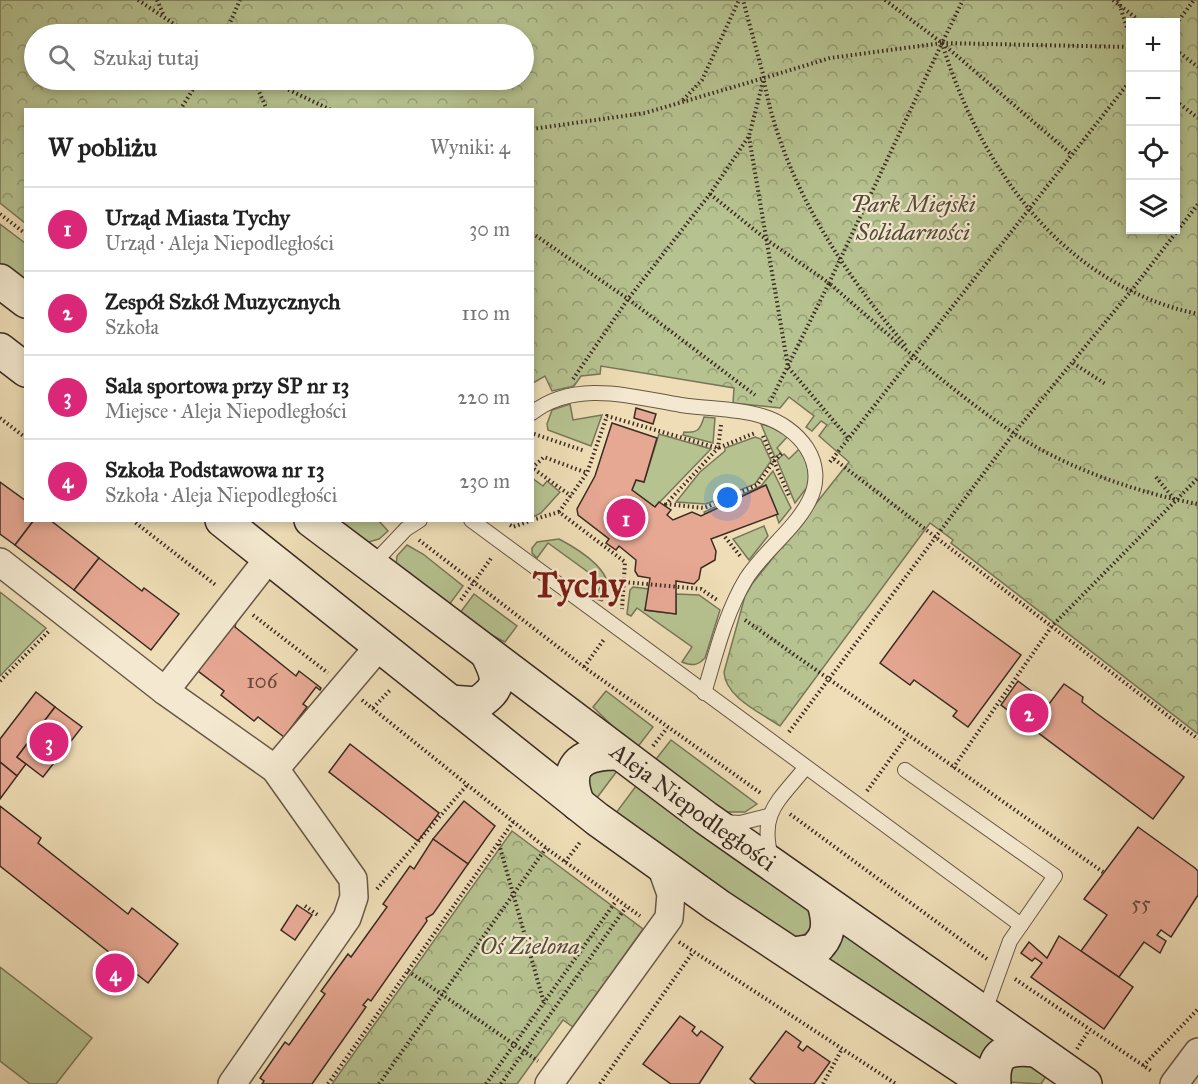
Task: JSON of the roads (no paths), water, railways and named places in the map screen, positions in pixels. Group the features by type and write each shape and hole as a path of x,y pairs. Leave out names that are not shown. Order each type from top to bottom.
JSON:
{"street":[{"path":"0,281 24,299"},
{"path":"0,350 24,368"},
{"path":"224,522 578,804 661,866 794,954 970,1078"},
{"name":"Aleja Niepodległości","path":"314,522 488,656 706,818 983,1015 1085,1084"},
{"path":"165,691 269,558"},
{"path":"0,562 165,691 275,769 353,879 354,897 347,918 232,1084"},
{"path":"275,769 380,645"},
{"path":"450,702 477,704 497,686 497,673 488,656"},
{"path":"578,804 570,786 577,766 581,761 600,753 617,753"},
{"path":"661,866 670,894 669,927"},
{"path":"794,954 813,951 824,939 830,921 824,903"},
{"path":"548,1075 669,927 691,907 717,905"},
{"path":"994,1084 993,1069 999,1058 1011,1048 1035,1050"},
{"path":"1168,1081 1198,1052"}],"lane":[{"path":"534,412 559,398 586,393 613,392 762,416 785,427 804,442 817,472 809,501 752,571 730,609 704,693"},
{"path":"371,566 406,529 417,522"},
{"path":"474,522 1021,925"},
{"path":"778,870 771,858 767,842 768,816 805,768"},
{"path":"905,770 1055,876 1021,925 1003,956 983,1015"},
{"path":"706,818 740,823 768,816"}],"place":[{"name":"Urząd Miasta Tychy","path":"626,518"},
{"name":"Zespół Szkół Muzycznych","path":"1029,713"},
{"name":"Sala sportowa przy SP nr 13","path":"49,742"},
{"name":"Szkoła Podstawowa nr 13","path":"115,973"}],"district":[{"name":"Tychy","path":"579,585"}],"park label":[{"name":"Park Miejski Solidarności","path":"913,218"},
{"name":"Oś Zielona","path":"530,946"}]}
